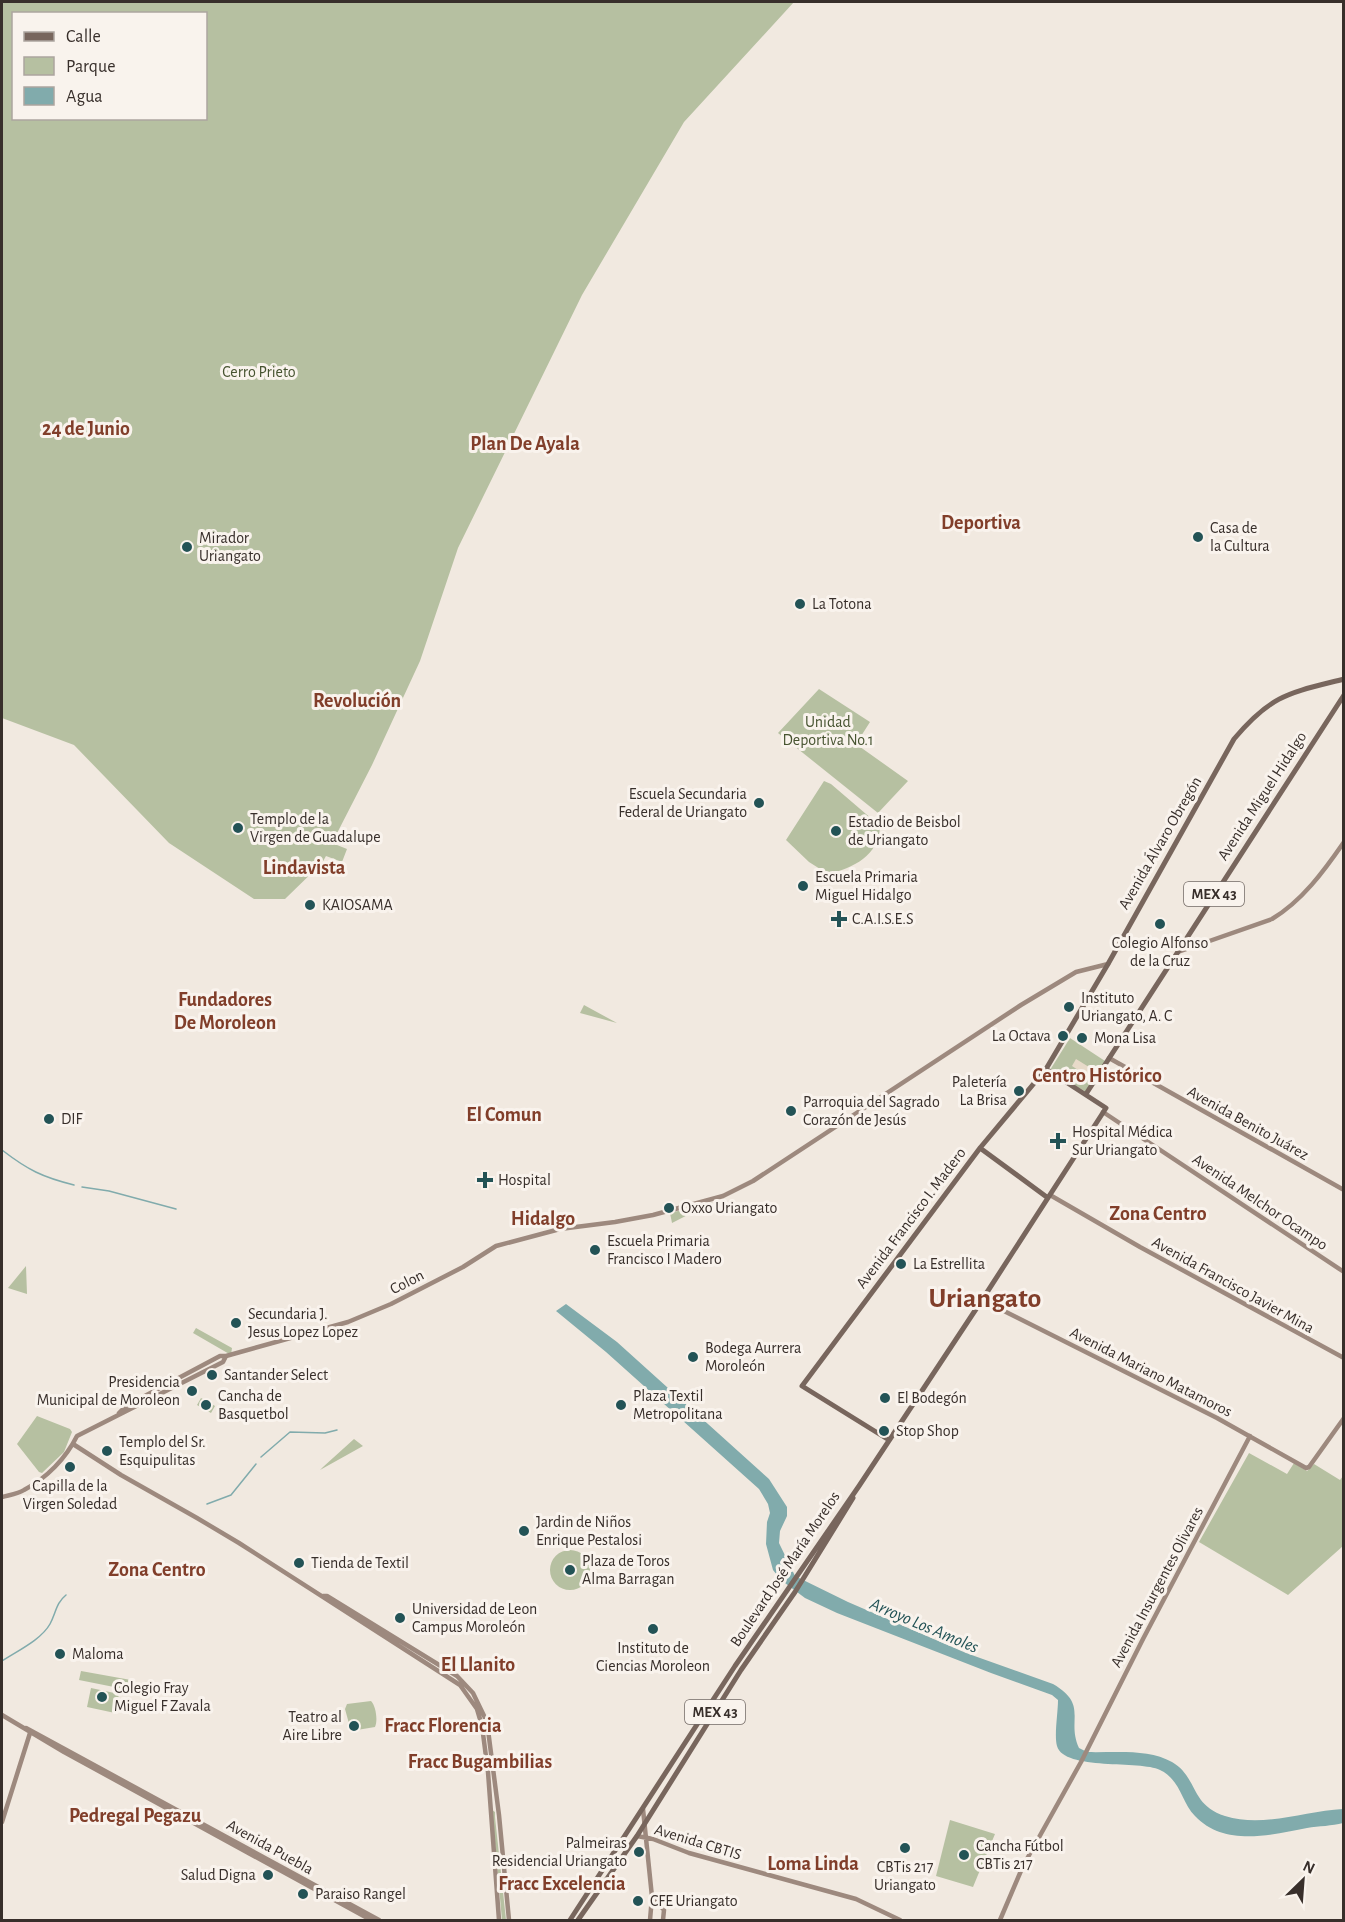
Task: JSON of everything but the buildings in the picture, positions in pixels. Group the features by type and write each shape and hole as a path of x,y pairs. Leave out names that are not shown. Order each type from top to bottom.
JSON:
{"main road":[{"name":"Avenida Álvaro Obregón","path":"1046,1070 1234,739 1256,714 1274,701 1299,689 1342,679"},
{"name":"Avenida Miguel Hidalgo","path":"1086,1094 1344,695"},
{"path":"1046,1070 1086,1094 1105,1110"},
{"name":"Avenida Francisco I. Madero","path":"889,1440 802,1386 980,1148 1046,1070"},
{"name":"MEX 43","path":"889,1440 1105,1110"},
{"path":"980,1148 1049,1196"},
{"name":"Boulevard José María Morelos","path":"578,1920 637,1836 793,1589 836,1528 859,1486 889,1440"},
{"name":"Boulevard José María Morelos","path":"570,1920 732,1672 793,1589"},
{"path":"635,1819 644,1825"},
{"path":"627,1832 632,1837 637,1836"}],"street":[{"path":"1178,952 1283,913 1314,883 1344,842"},
{"name":"Colon","path":"73,1444 77,1436 122,1411 223,1362 226,1356 348,1322 391,1304 463,1267 496,1246 550,1231 580,1225 615,1222 723,1196 753,1181 1021,1005 1076,972 1108,964"},
{"name":"Avenida Benito Juárez","path":"1109,1058 1344,1190"},
{"name":"Avenida Melchor Ocampo","path":"1105,1110 1344,1272"},
{"name":"Avenida Francisco Javier Mina","path":"1049,1196 1344,1358"},
{"name":"Avenida Mariano Matamoros","path":"982,1300 1250,1436 1307,1468 1344,1418"},
{"name":"Avenida Insurgentes Olivares","path":"1000,1920 1023,1866 1087,1751 1157,1611 1250,1436"},
{"path":"2,1497 24,1491 65,1458 73,1444 127,1479 239,1543 451,1678 469,1696 477,1709 482,1726 499,1920"},
{"path":"322,1596 327,1596 421,1652 457,1676 473,1693 487,1722 509,1920"},
{"name":"Avenida Puebla","path":"2,1715 371,1920"},
{"path":"2,1822 31,1732"},
{"name":"Avenida Puebla","path":"31,1732 379,1920"},
{"path":"491,1809 499,1815"},
{"path":"643,1809 652,1898 650,1920"},
{"name":"Avenida CBTIS","path":"637,1836 689,1853 856,1899 900,1920"},
{"path":"652,1898 664,1910 663,1920"},
{"path":"651,1908 659,1905"}],"green space":[{"name":"Cerro Prieto","path":"2,2 794,2 684,122 582,295 458,548 420,661 372,765 332,843 347,849 342,862 326,856 322,863 285,899 254,899 169,843 74,745 2,718"},
{"name":"Unidad Deportiva No.1","path":"819,689 870,722 856,744 908,781 878,813 778,733"},
{"name":"Estadio de Beisbol de Uriangato","path":"824,781 831,784 880,826 879,836 870,853 847,868 828,874 809,862 786,840"},
{"path":"584,1005 617,1023 580,1013"},
{"path":"1070,1038 1105,1061 1086,1092 1050,1070"},
{"path":"713,1202 672,1223 670,1213"},
{"path":"26,1266 27,1294 8,1288"},
{"path":"196,1328 232,1348 231,1355 193,1333"},
{"name":"Cancha de Basquetbol","path":"201,1398 215,1406 211,1413 197,1405"},
{"path":"37,1416 70,1429 72,1432 64,1452 42,1473 17,1444"},
{"path":"354,1439 363,1446 320,1470 323,1467"},
{"path":"1249,1453 1287,1474 1294,1463 1307,1471 1314,1464 1340,1480 1343,1476 1343,1546 1288,1595 1199,1542"},
{"name":"Plaza de Toros Alma Barragan","path":"570,1550 578,1551 584,1556 589,1562 589,1578 584,1584 578,1589 570,1590 562,1589 556,1584 551,1578 550,1570 551,1562 556,1556 562,1551"},
{"path":"81,1671 131,1680 129,1690 79,1680"},
{"path":"91,1688 119,1694 115,1713 87,1707"},
{"path":"371,1701 376,1714 375,1727 351,1731 345,1709 347,1704"},
{"path":"492,1810 495,1812 506,1920 502,1920"},
{"name":"Cancha Fútbol CBTis 217","path":"950,1820 995,1834 973,1887 936,1876"}],"shaded area":[{"path":"1076,1059 1097,1072 1092,1079 1072,1066"}],"water":[{"name":"Arroyo Los Amoles","path":"566,1304 617,1342 769,1479 787,1507 787,1516 780,1531 779,1543 795,1576 848,1602 966,1653 1053,1684 1064,1692 1074,1706 1079,1748 1087,1752 1141,1753 1172,1762 1186,1775 1206,1805 1225,1816 1269,1820 1343,1809 1343,1823 1263,1835 1248,1836 1220,1832 1207,1826 1195,1816 1177,1785 1160,1770 1150,1767 1088,1762 1063,1754 1056,1741 1058,1700 1052,1695 837,1613 805,1598 781,1580 773,1570 766,1544 767,1522 770,1513 768,1504 759,1489 606,1352 556,1311"}],"waterway":[{"path":"2,1150 36,1172 74,1185"},
{"path":"82,1187 109,1191 176,1209"},
{"name":"Arroyo Los Amoles","path":"261,1457 290,1432 325,1433 337,1430"},
{"path":"207,1504 231,1495 256,1464"},
{"path":"2,1661 28,1645 46,1630 58,1605 66,1595"}],"place":[{"name":"Casa de la Cultura","path":"1198,537"},
{"name":"Mirador Uriangato","path":"187,547"},
{"name":"La Totona","path":"800,604"},
{"name":"Escuela Secundaria Federal de Uriangato","path":"759,803"},
{"name":"Templo de la Virgen de Guadalupe","path":"238,828"},
{"name":"Estadio de Beisbol de Uriangato","path":"836,831"},
{"name":"Escuela Primaria Miguel Hidalgo","path":"803,886"},
{"name":"KAIOSAMA","path":"310,905"},
{"name":"C.A.I.S.E.S","path":"839,919"},
{"name":"Colegio Alfonso de la Cruz","path":"1160,924"},
{"name":"Instituto Uriangato, A. C","path":"1069,1007"},
{"name":"La Octava","path":"1063,1036"},
{"name":"Mona Lisa","path":"1082,1038"},
{"name":"Paletería La Brisa","path":"1019,1091"},
{"name":"Parroquia del Sagrado Corazón de Jesús","path":"791,1111"},
{"name":"DIF","path":"49,1119"},
{"name":"Hospital Médica Sur Uriangato","path":"1058,1141"},
{"name":"Hospital","path":"485,1180"},
{"name":"Oxxo Uriangato","path":"669,1208"},
{"name":"Escuela Primaria Francisco I Madero","path":"595,1250"},
{"name":"La Estrellita","path":"901,1264"},
{"name":"Secundaria J. Jesus Lopez Lopez","path":"236,1323"},
{"name":"Bodega Aurrera Moroleón","path":"693,1357"},
{"name":"Santander Select","path":"212,1375"},
{"name":"Presidencia Municipal de Moroleon","path":"192,1391"},
{"name":"El Bodegón","path":"885,1398"},
{"name":"Cancha de Basquetbol","path":"206,1405"},
{"name":"Plaza Textil Metropolitana","path":"621,1405"},
{"name":"Stop Shop","path":"884,1431"},
{"name":"Templo del Sr. Esquipulitas","path":"107,1451"},
{"name":"Capilla de la Virgen Soledad","path":"70,1467"},
{"name":"Jardin de Niños Enrique Pestalosi","path":"524,1531"},
{"name":"Tienda de Textil","path":"299,1563"},
{"name":"Plaza de Toros Alma Barragan","path":"570,1570"},
{"name":"Universidad de Leon Campus Moroleón","path":"400,1618"},
{"name":"Instituto de Ciencias Moroleon","path":"653,1629"},
{"name":"Maloma","path":"60,1654"},
{"name":"Colegio Fray Miguel F Zavala","path":"102,1697"},
{"name":"Teatro al Aire Libre","path":"354,1726"},
{"name":"CBTis 217 Uriangato","path":"905,1848"},
{"name":"Palmeiras Residencial Uriangato","path":"639,1852"},
{"name":"Cancha Fútbol CBTis 217","path":"964,1855"},
{"name":"Salud Digna","path":"268,1875"},
{"name":"Paraiso Rangel","path":"303,1894"},
{"name":"CFE Uriangato","path":"638,1901"}],"district":[{"name":"24 de Junio","path":"86,429"},
{"name":"Plan De Ayala","path":"525,444"},
{"name":"Deportiva","path":"981,523"},
{"name":"Revolución","path":"357,701"},
{"name":"Lindavista","path":"304,868"},
{"name":"Fundadores De Moroleon","path":"225,1012"},
{"name":"Centro Histórico","path":"1097,1076"},
{"name":"El Comun","path":"504,1115"},
{"name":"Zona Centro","path":"1158,1214"},
{"name":"Hidalgo","path":"543,1219"},
{"name":"Uriangato","path":"985,1299"},
{"name":"Zona Centro","path":"157,1570"},
{"name":"El Llanito","path":"478,1665"},
{"name":"Fracc Florencia","path":"443,1726"},
{"name":"Fracc Bugambilias","path":"480,1762"},
{"name":"Pedregal Pegazu","path":"135,1816"},
{"name":"Loma Linda","path":"813,1864"},
{"name":"Fracc Excelencia","path":"562,1884"}]}
